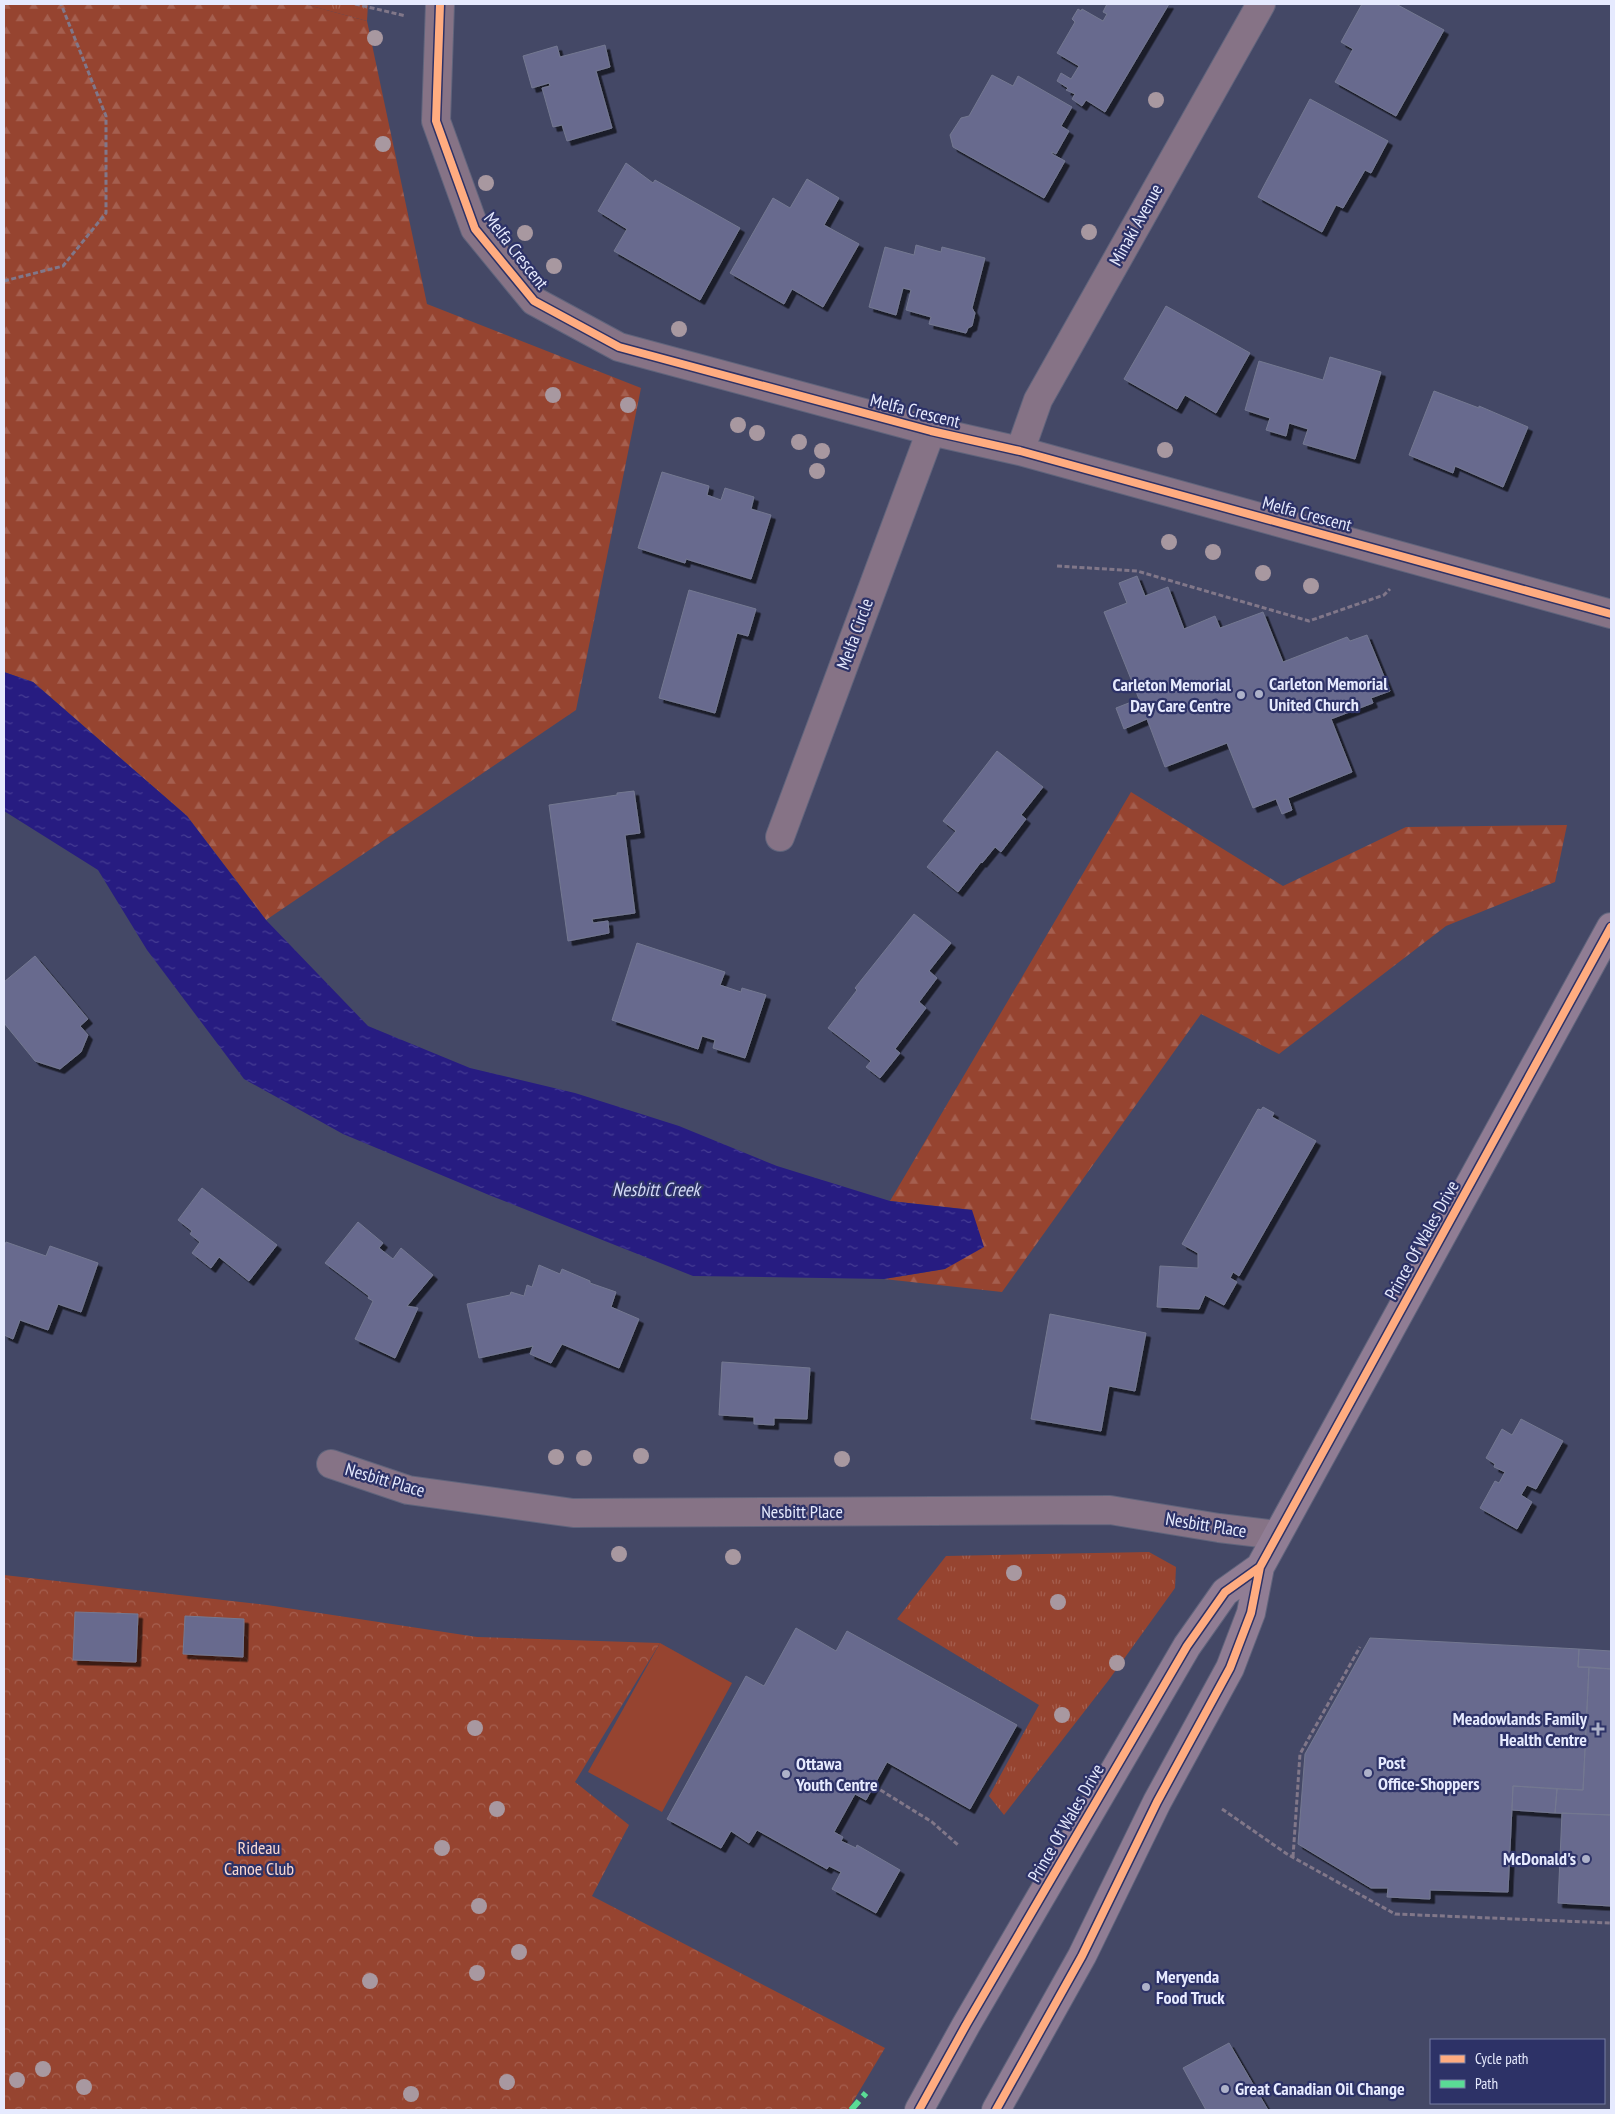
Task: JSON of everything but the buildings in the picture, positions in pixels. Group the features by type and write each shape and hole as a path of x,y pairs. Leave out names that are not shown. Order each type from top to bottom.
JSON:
{"main road":[{"name":"Prince Of Wales Drive","path":"996,2110 1082,1956 1158,1802 1230,1668 1250,1613 1260,1567 1611,927"},
{"name":"Prince Of Wales Drive","path":"919,2110 976,2008 1187,1646 1225,1592 1260,1567"}],"street":[{"name":"Minaki Avenue","path":"1020,451 1038,400 1261,4"},
{"name":"Melfa Crescent","path":"439,14 436,121 475,230 534,301 619,347 931,431 1020,451 1611,614"},
{"name":"Melfa Circle","path":"780,837 931,431"},
{"name":"Nesbitt Place","path":"331,1464 408,1490 574,1513 1110,1510 1219,1528 1277,1535"}],"path":[{"path":"4,281 64,266 106,213 106,116 61,4"},
{"path":"355,4 439,14"},
{"path":"1057,566 1137,571 1309,621 1384,595 1419,561"},
{"path":"1293,1857 1300,1754 1360,1647"},
{"path":"874,1786 932,1822 958,1845"},
{"path":"1222,1809 1293,1857 1395,1914 1611,1923"}],"green space":[{"path":"4,4 304,4 367,21 427,304 641,388 576,710 266,920 187,816 33,682 4,672"},
{"path":"304,4 368,4 367,21"},
{"path":"1131,792 1283,886 1406,827 1567,825 1555,882 1446,926 1279,1054 1201,1014 1002,1292 884,1279 945,1269 972,1210 890,1201"},
{"path":"1149,1552 1176,1567 1175,1588 1108,1681 1004,1815 989,1796 1039,1705 897,1619 946,1556"},
{"name":"Rideau Canoe Club","path":"4,1575 267,1605 477,1637 660,1643 575,1782 629,1825 592,1896 885,2048 848,2110 4,2110"},
{"path":"660,1643 732,1683 662,1812 588,1772"}],"water":[{"name":"Nesbitt Creek","path":"4,672 33,682 187,816 266,920 368,1026 470,1068 575,1093 679,1126 777,1166 890,1201 972,1210 984,1247 945,1269 884,1279 693,1276 489,1195 343,1134 244,1079 147,950 98,870 4,811"}],"marked path":[{"path":"851,2110 866,2093"}],"cycle path":[{"path":"440,4 436,121 475,229 534,301 619,347 931,431 1020,451 1611,614"},
{"path":"996,2110 1082,1956 1157,1802 1230,1668 1251,1613 1260,1567 1611,927"},
{"path":"919,2110 966,2025 1187,1646 1225,1592 1260,1567"}],"place":[{"name":"Carleton Memorial United Church","path":"1259,694"},
{"name":"Carleton Memorial Day Care Centre","path":"1241,695"},
{"name":"Meadowlands Family Health Centre","path":"1598,1729"},
{"name":"Post Office-Shoppers","path":"1368,1773"},
{"name":"Ottawa Youth Centre","path":"786,1774"},
{"name":"McDonald's","path":"1586,1859"},
{"name":"Meryenda Food Truck","path":"1146,1987"},
{"name":"Great Canadian Oil Change","path":"1225,2089"}]}
